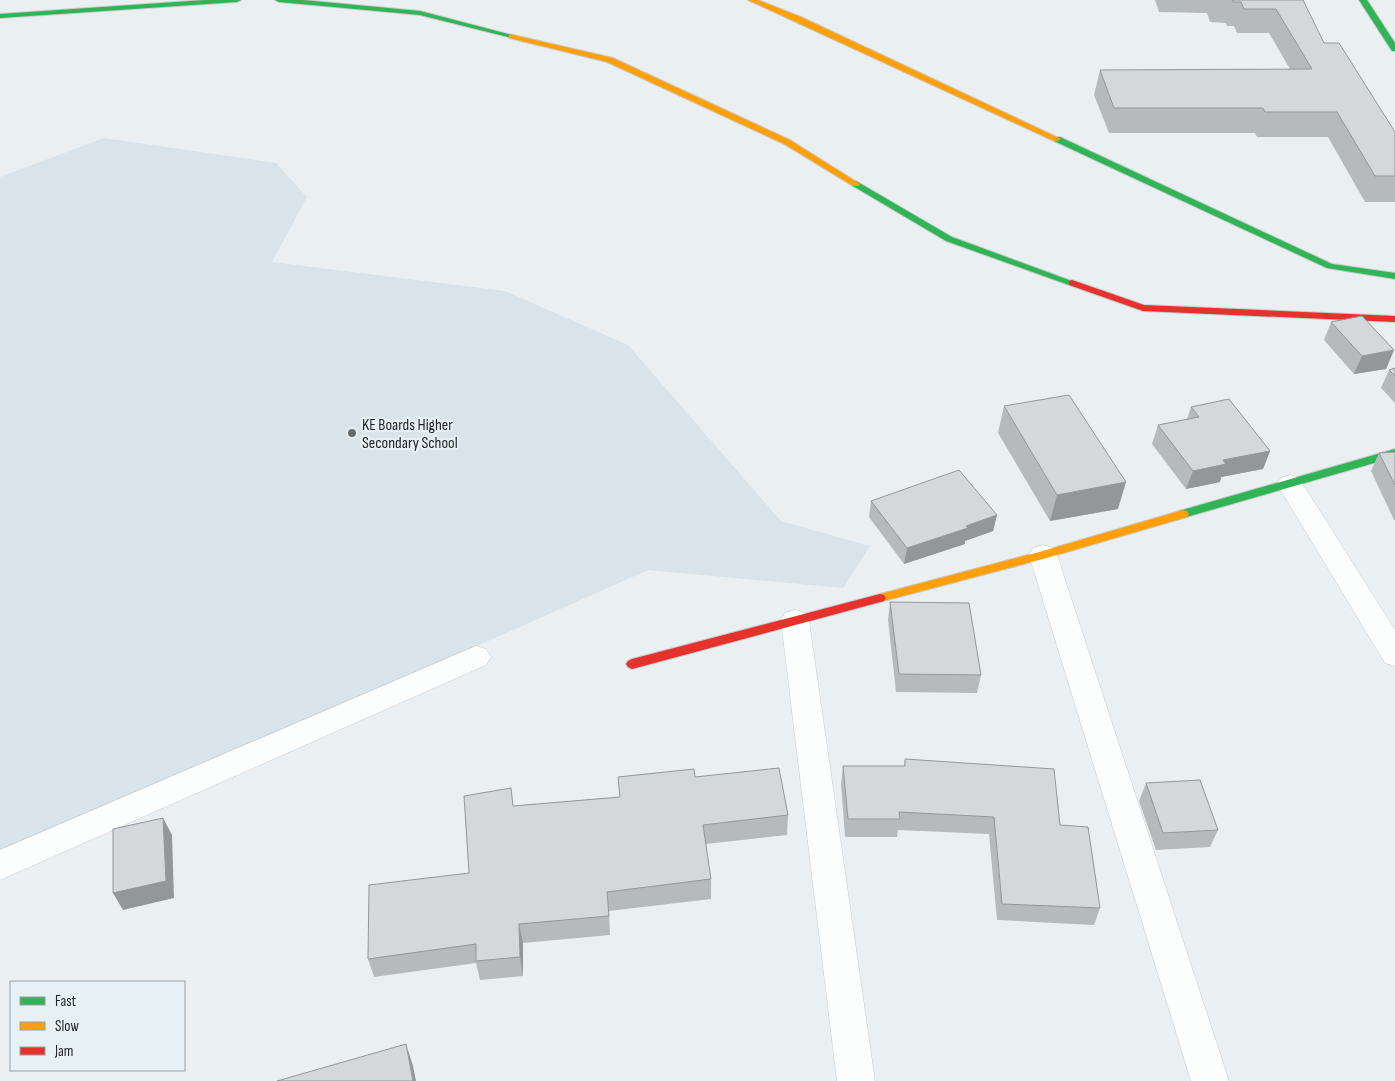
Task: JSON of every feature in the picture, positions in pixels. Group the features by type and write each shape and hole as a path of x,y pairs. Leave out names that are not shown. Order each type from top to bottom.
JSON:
{"street":[{"path":"0,16 237,0"},
{"path":"279,0 420,13 610,60 787,142 949,239 1143,308 1395,319"},
{"path":"752,0 798,19 1330,266 1395,276"},
{"path":"1363,0 1395,49"},
{"path":"632,664 1044,555 1395,453"},
{"path":"1290,484 1395,655"},
{"path":"1044,555 1210,1081"},
{"path":"795,621 856,1081"},
{"path":"0,865 476,657"}],"shaded area":[{"name":"KE Boards Higher Secondary School","path":"104,138 276,163 307,197 272,262 505,291 628,345 781,521 870,546 843,588 648,570 279,734 0,863 0,177"}],"building":[{"path":"1233,0 1303,0 1324,43 1339,43 1395,132 1395,176 1375,176 1337,112 1265,112 1263,108 1114,108 1100,70 1312,69 1276,9 1244,9 1241,2 1233,2"},
{"path":"1362,316 1394,350 1362,356 1331,322"},
{"path":"1395,368 1395,376 1389,370"},
{"path":"1069,395 1126,482 1057,495 1004,406"},
{"path":"1229,399 1270,451 1223,460 1226,464 1193,471 1158,425 1199,417 1191,407"},
{"path":"1395,452 1395,485 1379,453"},
{"path":"959,470 997,515 966,526 968,528 907,548 871,501"},
{"path":"890,602 969,603 981,675 899,674"},
{"path":"905,759 1054,769 1060,825 1088,827 1100,908 1002,904 994,817 899,812 900,819 848,819 843,766 905,766"},
{"path":"779,768 788,815 703,825 711,879 607,892 609,916 519,924 520,957 476,961 476,944 368,959 369,885 469,873 464,796 511,788 513,806 620,797 618,777 694,769 695,777"},
{"path":"1200,780 1218,830 1163,833 1146,783"},
{"path":"163,818 166,881 113,893 113,829"},
{"path":"406,1044 413,1081 277,1081"}],"traffic: fast":[{"path":"0,16 237,0"},
{"path":"279,0 420,13 512,36"},
{"path":"1363,0 1395,49"},
{"path":"1057,139 1330,266 1395,276"},
{"path":"856,184 949,239 1072,283"},
{"path":"1183,514 1395,453"}],"traffic: slow":[{"path":"752,0 798,19 1057,139"},
{"path":"512,36 610,60 787,142 856,184"},
{"path":"880,598 1043,555 1183,514"}],"traffic: jam":[{"path":"1072,283 1143,308 1395,319"},
{"path":"632,664 880,598"}],"place":[{"name":"KE Boards Higher Secondary School","path":"352,433"}]}
